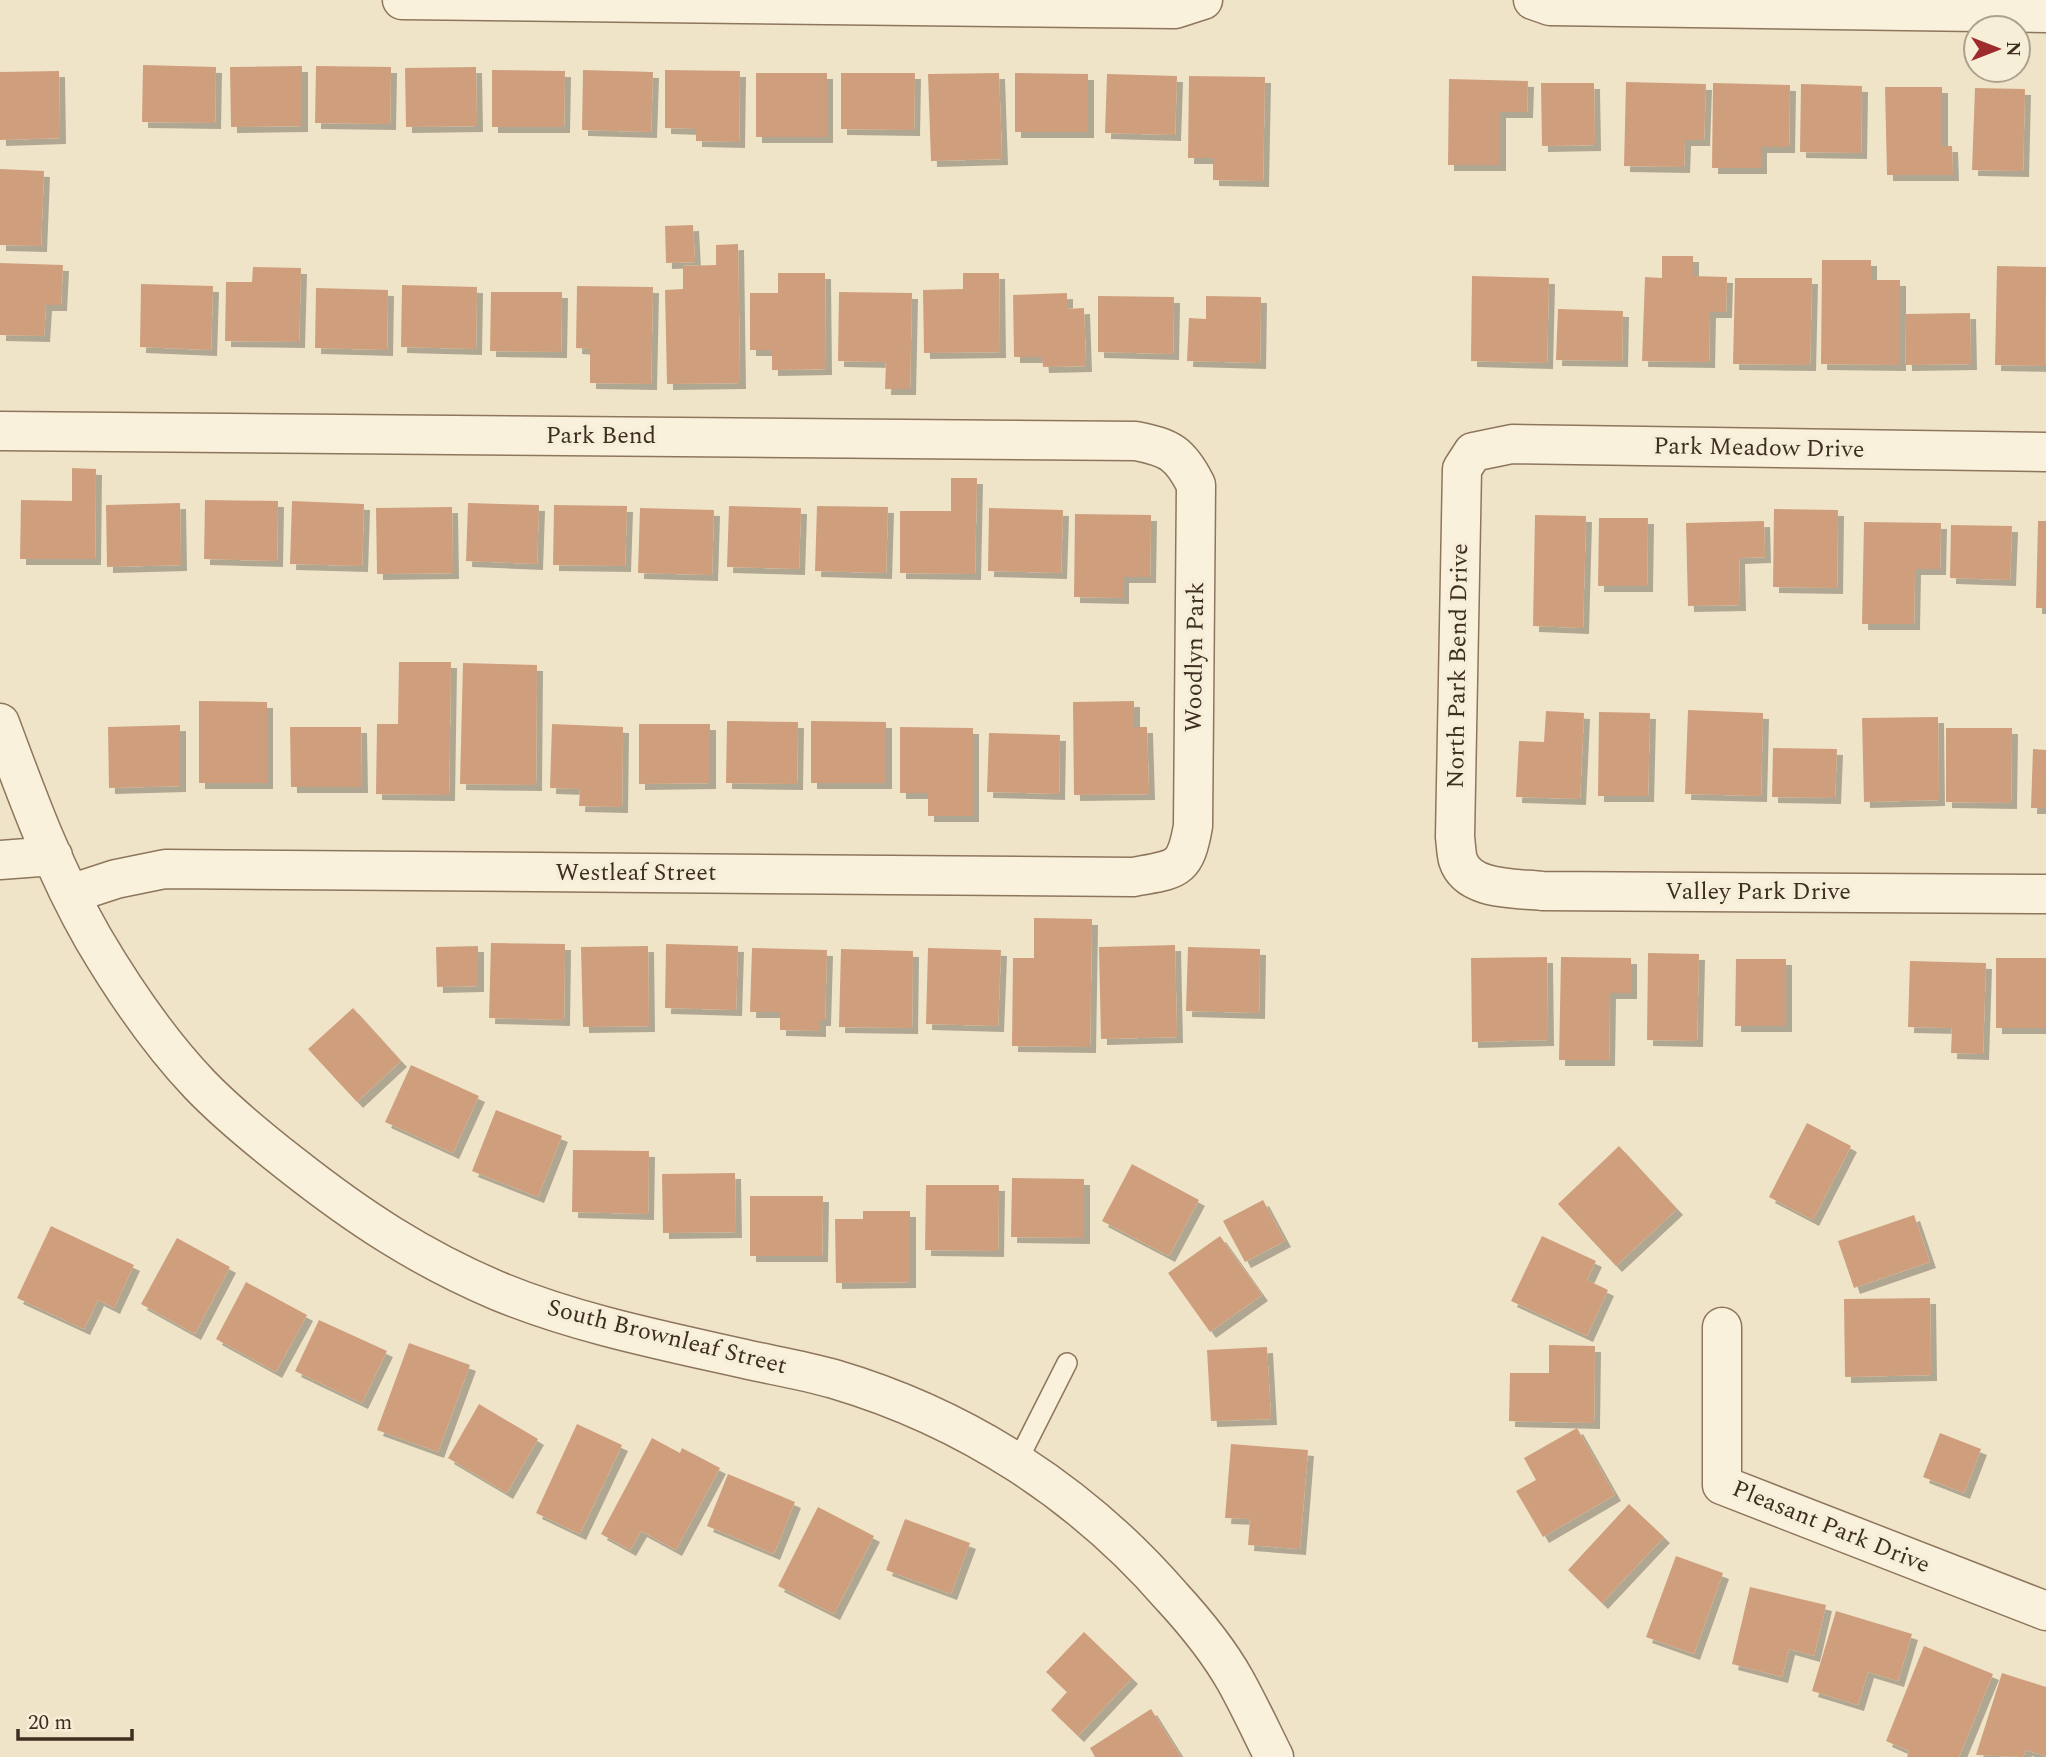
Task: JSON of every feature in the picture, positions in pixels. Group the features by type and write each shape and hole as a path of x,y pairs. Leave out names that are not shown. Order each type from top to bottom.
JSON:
{"street":[{"path":"402,0 1175,9 1203,0"},
{"path":"1533,0 1550,6 2046,13"},
{"name":"Park Bend","path":"0,431 1136,441 1163,447 1177,456 1190,472"},
{"name":"Park Meadow Drive","path":"1473,452 1513,444 2046,452"},
{"name":"North Park Bend Drive","path":"1471,878 1464,872 1458,859 1455,837 1462,469 1473,452"},
{"name":"Woodlyn Park","path":"1190,472 1196,485 1198,504 1193,825 1190,843"},
{"path":"0,723 53,856 0,860"},
{"name":"Westleaf Street","path":"70,894 116,879 165,869 1133,877 1173,869 1182,862 1190,843"},
{"name":"South Brownleaf Street","path":"53,856 93,938 138,1008 198,1083 247,1130 347,1209 417,1253 500,1291 647,1337 832,1378 900,1401 967,1432 1017,1462 1089,1513 1143,1563 1191,1618 1234,1678 1275,1757"},
{"name":"Valley Park Drive","path":"1471,878 1497,886 1542,891 2046,894"},
{"name":"Pleasant Park Drive","path":"1722,1327 1722,1485 2046,1611"}],"lane":[{"path":"1017,1462 1067,1363"}],"building":[{"path":"143,65 216,67 215,123 142,122"},
{"path":"302,66 302,126 231,127 230,67"},
{"path":"316,66 391,67 390,124 315,123"},
{"path":"476,67 477,126 406,127 405,68"},
{"path":"492,70 565,71 564,127 492,127"},
{"path":"583,70 653,72 651,132 582,130"},
{"path":"665,70 740,71 739,142 696,141 696,129 665,128"},
{"path":"59,71 60,138 0,140 0,72"},
{"path":"756,73 827,73 827,137 756,137"},
{"path":"841,73 915,73 914,130 841,129"},
{"path":"999,73 1002,159 931,161 928,74"},
{"path":"1015,73 1088,74 1088,132 1015,132"},
{"path":"1107,74 1177,76 1175,135 1105,133"},
{"path":"1189,76 1265,77 1263,181 1213,180 1213,158 1188,158"},
{"path":"1449,79 1528,81 1527,112 1500,112 1500,165 1448,165"},
{"path":"1626,82 1706,84 1704,140 1685,140 1684,167 1624,166"},
{"path":"1541,83 1594,83 1595,145 1542,146"},
{"path":"1713,83 1790,85 1789,147 1761,147 1761,168 1712,168"},
{"path":"1801,84 1862,86 1861,153 1800,152"},
{"path":"1885,87 1942,87 1942,146 1952,146 1953,175 1887,175"},
{"path":"1975,88 2025,89 2023,171 1972,170"},
{"path":"0,169 44,171 41,246 0,245"},
{"path":"693,225 695,262 666,263 665,226"},
{"path":"738,244 740,383 667,384 665,290 683,289 683,266 716,265 716,245"},
{"path":"1662,256 1693,256 1693,276 1727,277 1726,312 1710,312 1709,362 1642,361 1645,277 1662,278"},
{"path":"1822,260 1871,260 1871,280 1900,280 1900,365 1821,364"},
{"path":"0,263 63,265 61,305 46,305 44,336 0,335"},
{"path":"1997,266 2046,267 2045,366 1995,365"},
{"path":"253,267 301,268 299,342 225,341 226,282 252,282"},
{"path":"778,273 825,273 826,369 772,370 772,350 750,350 750,293 778,293"},
{"path":"963,273 999,273 1000,352 924,353 923,290 963,289"},
{"path":"1472,276 1549,278 1547,363 1471,361"},
{"path":"1735,278 1812,278 1810,365 1733,364"},
{"path":"141,284 213,286 211,350 140,347"},
{"path":"402,285 477,287 476,349 401,347"},
{"path":"577,286 653,287 651,384 590,383 590,349 576,348"},
{"path":"316,288 388,290 387,350 315,348"},
{"path":"491,292 562,292 561,352 490,351"},
{"path":"839,292 912,293 910,389 885,389 886,362 838,361"},
{"path":"1067,293 1067,309 1084,308 1086,366 1043,367 1042,357 1014,357 1013,295"},
{"path":"1098,296 1174,297 1173,354 1098,352"},
{"path":"1206,296 1261,297 1260,363 1187,361 1189,318 1206,319"},
{"path":"1558,309 1623,311 1622,361 1556,360"},
{"path":"1970,313 1971,364 1906,365 1905,314"},
{"path":"72,468 96,469 95,559 20,559 21,500 72,501"},
{"path":"951,478 977,478 975,574 900,573 900,511 951,511"},
{"path":"205,500 278,501 277,561 204,559"},
{"path":"292,501 364,504 362,566 290,564"},
{"path":"180,503 181,565 107,567 106,505"},
{"path":"468,503 539,505 537,564 466,561"},
{"path":"554,505 627,506 625,566 553,565"},
{"path":"729,506 801,508 799,569 727,567"},
{"path":"817,506 888,507 886,573 815,571"},
{"path":"452,507 453,573 377,574 376,508"},
{"path":"640,508 714,510 712,575 638,573"},
{"path":"989,508 1063,510 1061,573 988,571"},
{"path":"1774,509 1838,510 1837,588 1773,587"},
{"path":"1075,514 1151,515 1150,577 1123,577 1123,598 1074,597"},
{"path":"1535,515 1586,516 1583,628 1533,626"},
{"path":"1599,518 1648,518 1647,586 1598,586"},
{"path":"1764,521 1765,557 1739,558 1740,605 1688,606 1686,523"},
{"path":"2038,521 2046,521 2046,608 2036,608"},
{"path":"1864,522 1941,523 1940,569 1915,569 1914,624 1862,624"},
{"path":"1951,525 2012,526 2010,580 1950,578"},
{"path":"399,662 451,662 449,795 376,794 377,724 398,724"},
{"path":"463,663 537,665 536,785 460,784"},
{"path":"199,701 267,702 267,783 199,783"},
{"path":"1134,701 1134,727 1147,727 1149,794 1074,795 1073,702"},
{"path":"1688,710 1763,713 1761,796 1685,794"},
{"path":"1546,711 1584,713 1580,799 1516,797 1519,741 1544,742"},
{"path":"1599,712 1650,713 1648,796 1598,796"},
{"path":"1938,717 1939,800 1864,802 1862,718"},
{"path":"727,721 798,722 797,784 726,783"},
{"path":"811,721 886,722 886,783 811,783"},
{"path":"552,724 623,727 622,807 579,806 580,789 550,788"},
{"path":"639,724 710,724 710,783 639,784"},
{"path":"180,725 180,786 109,788 108,727"},
{"path":"290,727 361,727 362,787 291,787"},
{"path":"900,727 973,728 973,816 928,816 928,793 900,793"},
{"path":"1946,728 2012,728 2011,803 1946,802"},
{"path":"989,733 1060,735 1059,794 987,792"},
{"path":"1773,748 1837,749 1835,798 1772,797"},
{"path":"2033,749 2046,750 2046,808 2031,808"},
{"path":"1034,918 1092,919 1090,1047 1012,1046 1013,958 1034,958"},
{"path":"491,943 565,944 564,1020 489,1018"},
{"path":"666,944 738,946 736,1010 665,1008"},
{"path":"1175,945 1177,1037 1101,1039 1099,947"},
{"path":"478,946 478,986 437,987 436,947"},
{"path":"648,946 649,1026 583,1027 581,947"},
{"path":"1188,947 1260,949 1259,1013 1186,1011"},
{"path":"752,948 827,950 825,1020 820,1020 820,1031 780,1030 780,1012 750,1012"},
{"path":"928,948 1001,950 998,1026 926,1024"},
{"path":"841,949 913,951 912,1028 839,1027"},
{"path":"1648,953 1699,954 1697,1041 1647,1040"},
{"path":"1547,957 1548,1040 1472,1042 1471,958"},
{"path":"1561,957 1631,958 1631,993 1610,993 1609,1060 1559,1060"},
{"path":"1996,958 2046,958 2046,1028 1996,1028"},
{"path":"1736,959 1786,959 1786,1026 1735,1026"},
{"path":"1910,961 1986,963 1983,1054 1951,1053 1952,1028 1908,1027"},
{"path":"353,1008 401,1061 357,1102 308,1049"},
{"path":"411,1065 479,1096 453,1153 385,1122"},
{"path":"496,1110 562,1136 538,1197 472,1171"},
{"path":"1807,1123 1851,1146 1813,1220 1769,1197"},
{"path":"1619,1146 1677,1209 1616,1266 1558,1204"},
{"path":"573,1150 649,1151 648,1214 572,1212"},
{"path":"1132,1164 1199,1200 1169,1256 1102,1221"},
{"path":"735,1173 736,1232 663,1233 662,1174"},
{"path":"1012,1178 1084,1179 1084,1238 1011,1237"},
{"path":"926,1185 999,1185 998,1251 925,1250"},
{"path":"750,1196 823,1196 822,1256 750,1256"},
{"path":"1263,1200 1285,1241 1245,1262 1223,1221"},
{"path":"863,1211 910,1211 910,1282 836,1283 835,1219 863,1219"},
{"path":"1914,1215 1930,1262 1854,1288 1838,1241"},
{"path":"51,1226 134,1265 114,1308 98,1300 84,1329 17,1298"},
{"path":"1220,1236 1262,1295 1210,1332 1168,1273"},
{"path":"1542,1236 1596,1261 1587,1280 1608,1290 1587,1336 1511,1301"},
{"path":"177,1238 230,1267 195,1334 141,1304"},
{"path":"246,1282 307,1315 276,1372 216,1339"},
{"path":"1930,1298 1931,1375 1845,1377 1844,1299"},
{"path":"319,1320 387,1351 362,1403 295,1371"},
{"path":"409,1343 470,1365 438,1452 377,1430"},
{"path":"1549,1345 1595,1346 1594,1423 1509,1421 1510,1373 1549,1373"},
{"path":"1267,1347 1271,1419 1211,1421 1207,1350"},
{"path":"479,1404 538,1439 507,1493 448,1458"},
{"path":"577,1424 622,1445 580,1534 536,1513"},
{"path":"1577,1428 1615,1495 1543,1537 1516,1491 1536,1480 1524,1458"},
{"path":"1940,1433 1981,1449 1964,1493 1923,1477"},
{"path":"652,1438 680,1453 682,1448 720,1468 676,1550 641,1531 630,1550 601,1534"},
{"path":"1231,1444 1308,1450 1300,1549 1248,1545 1250,1519 1225,1518"},
{"path":"728,1474 795,1502 774,1554 707,1526"},
{"path":"1629,1504 1664,1537 1602,1603 1568,1570"},
{"path":"818,1507 874,1536 834,1614 778,1586"},
{"path":"905,1519 970,1543 951,1594 886,1570"},
{"path":"1676,1556 1723,1573 1694,1654 1646,1637"},
{"path":"1750,1587 1826,1605 1814,1656 1789,1649 1782,1677 1732,1664"},
{"path":"1836,1611 1912,1634 1898,1681 1868,1672 1858,1705 1812,1691"},
{"path":"1084,1632 1132,1678 1078,1736 1051,1710 1067,1692 1046,1672"},
{"path":"1924,1646 1993,1674 1959,1757 1907,1757 1909,1751 1886,1741"},
{"path":"2002,1673 2046,1687 2046,1756 2026,1750 2023,1757 1976,1755"},
{"path":"1151,1709 1181,1757 1095,1757 1090,1748"}]}
